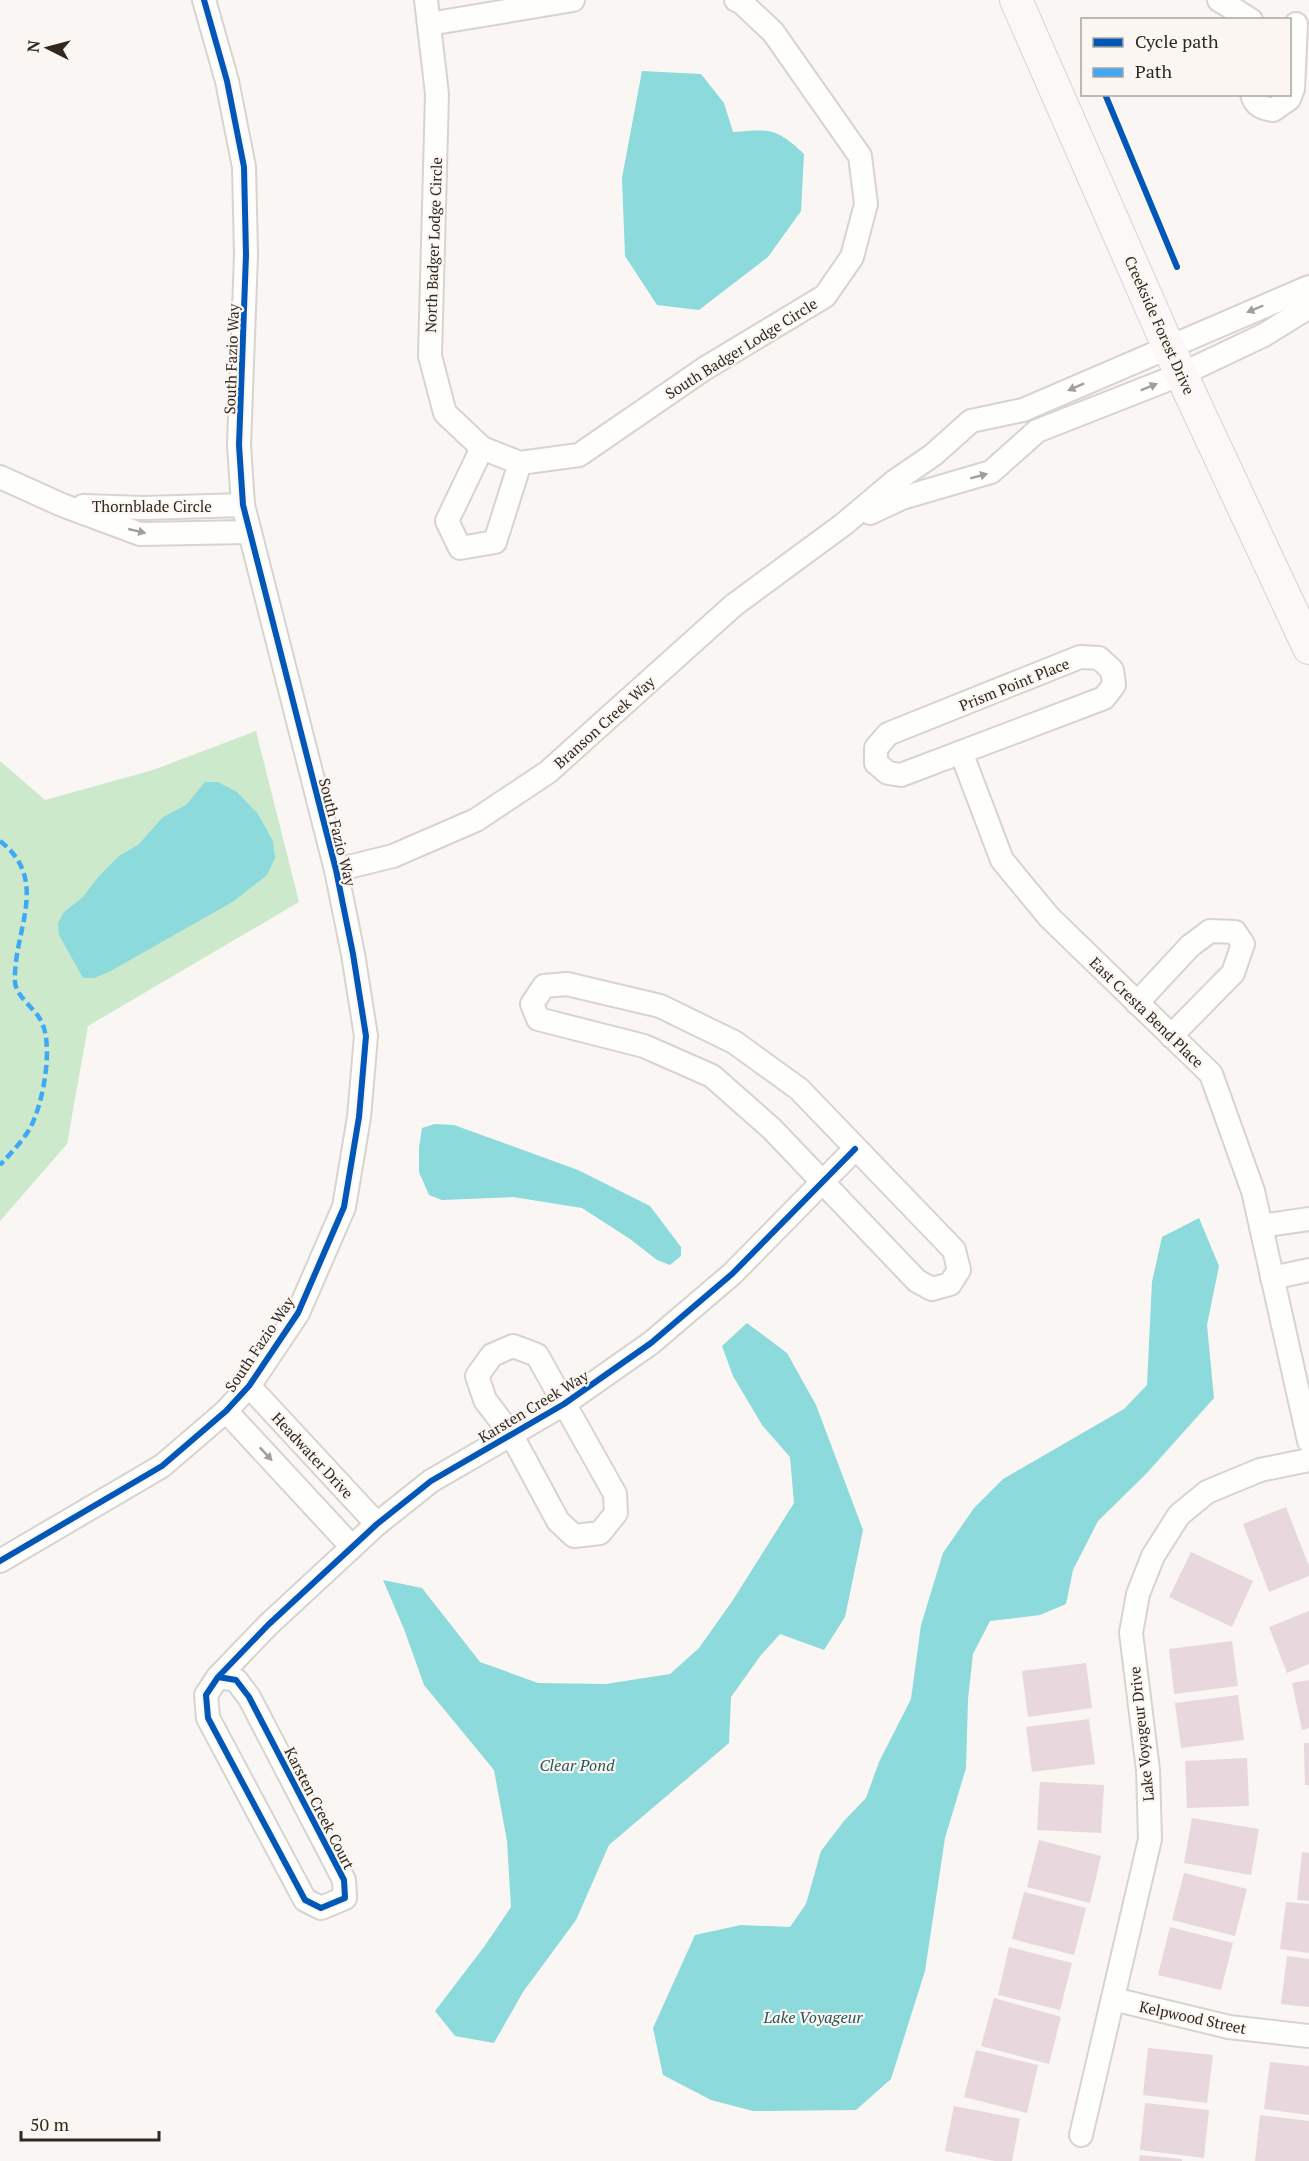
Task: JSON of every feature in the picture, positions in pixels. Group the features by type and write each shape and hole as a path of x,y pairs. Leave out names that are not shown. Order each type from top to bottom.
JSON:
{"main road":[{"name":"Creekside Forest Drive","path":"1016,0 1175,360 1309,648"}],"street":[{"name":"South Fazio Way","path":"0,1561 162,1466 226,1411 249,1386 298,1313 344,1207 358,1117 366,1036 353,954 336,870 248,532 243,505 239,445 246,255 244,167 227,81 204,0"},
{"name":"North Badger Lodge Circle","path":"416,0 429,24"},
{"name":"North Badger Lodge Circle","path":"426,0 437,94 430,356 445,413 482,448 520,463 545,460"},
{"path":"429,24 573,0"},
{"path":"1219,0 1248,18"},
{"name":"South Badger Lodge Circle","path":"545,460 579,455 704,369 825,296 852,256 866,204 860,156 773,32 740,1"},
{"path":"1291,94 1298,24"},
{"path":"1252,96 1253,100 1261,108 1273,110 1290,96"},
{"path":"1175,360 1309,286"},
{"path":"1175,360 1264,335 1309,307"},
{"name":"Branson Creek Way","path":"336,870 393,856 476,820 548,772 734,605 844,525 895,481 933,455 971,421 1023,410 1175,360"},
{"name":"Branson Creek Way","path":"844,525 902,498 991,472 1037,431 1175,360"},
{"path":"1023,410 1037,431"},
{"path":"482,448 447,521 460,548 495,542 520,463"},
{"path":"933,455 951,483"},
{"name":"Thornblade Circle","path":"0,477 62,506 140,534 248,532"},
{"name":"Thornblade Circle","path":"62,506 144,508 243,505"},
{"name":"Prism Point Place","path":"1080,657 1099,658 1112,670 1114,685 1104,698 961,752 901,775 888,773 876,764 876,748 888,734 1080,657"},
{"name":"East Cresta Bend Place","path":"961,752 1002,860 1049,916 1211,1074 1253,1191 1309,1441"},
{"path":"1137,1003 1190,946 1210,931 1235,932 1243,944 1233,973 1172,1036"},
{"path":"567,984 660,1006 734,1042 799,1089 855,1149 954,1250 958,1270 950,1284 932,1289 917,1281 772,1129 712,1076 644,1046 538,1019 532,1004 544,986 567,984"},
{"name":"Karsten Creek Way","path":"218,1677 268,1625 352,1547 431,1481 564,1404 651,1343 732,1274 855,1149"},
{"path":"1261,1226 1309,1219"},
{"path":"1272,1278 1309,1270"},
{"path":"513,1347 537,1355 564,1404 615,1494 616,1513 600,1533 574,1536 558,1521 511,1434 485,1400 477,1376 492,1355 513,1347"},
{"name":"Headwater Drive","path":"249,1386 377,1524"},
{"path":"226,1411 352,1547"},
{"name":"Lake Voyageur Drive","path":"1081,2135 1150,1839 1148,1770 1131,1633 1138,1594 1153,1556 1179,1515 1207,1492 1260,1470 1309,1460"},
{"name":"Karsten Creek Court","path":"218,1677 236,1680 249,1697 344,1880 345,1898 321,1908 305,1900 208,1718 206,1695 218,1677"},
{"name":"Kelpwood Street","path":"1113,1999 1229,2027 1309,2036"}],"green space":[{"path":"256,731 299,902 88,1026 67,1144 0,1221 0,761 45,800 153,770"}],"water":[{"path":"642,71 701,74 724,103 733,132 772,132 786,139 804,154 801,211 768,257 699,310 657,305 625,256 622,178"},
{"path":"205,782 218,782 237,792 258,814 273,841 275,858 267,875 234,901 109,972 94,978 83,978 59,935 58,923 63,913 83,897 99,876 119,856 139,844 163,817 186,805"},
{"path":"435,1124 454,1125 578,1170 650,1206 681,1247 681,1256 670,1265 657,1260 630,1239 582,1208 513,1197 442,1200 429,1195 419,1172 419,1148 422,1128"},
{"name":"Lake Voyageur","path":"1199,1218 1219,1266 1207,1325 1214,1398 1146,1474 1098,1521 1073,1570 1066,1604 1040,1615 990,1621 973,1654 968,1699 966,1768 945,1838 925,1971 891,2079 856,2110 753,2111 711,2100 663,2075 653,2028 695,1935 741,1925 790,1927 806,1904 821,1851 844,1821 866,1798 879,1762 911,1699 921,1625 943,1553 974,1508 1003,1479 1124,1409 1147,1385 1152,1282 1162,1237"},
{"name":"Clear Pond","path":"747,1323 787,1353 816,1405 863,1530 845,1617 824,1650 780,1634 761,1655 731,1697 729,1743 609,1845 576,1920 523,1992 494,2043 455,2036 435,2011 484,1947 511,1907 507,1841 494,1770 424,1685 383,1580 422,1588 480,1662 538,1683 606,1684 670,1674 699,1648 733,1600 794,1503 790,1457 762,1425 733,1376 722,1346"}],"building":[{"path":"1286,1507 1309,1566 1309,1576 1269,1592 1243,1524"},
{"path":"1191,1552 1253,1581 1232,1627 1169,1597"},
{"path":"1309,1611 1309,1664 1287,1673 1269,1627"},
{"path":"1232,1641 1238,1686 1174,1694 1169,1649"},
{"path":"1086,1663 1092,1708 1028,1717 1022,1671"},
{"path":"1309,1680 1309,1728 1302,1730 1292,1683"},
{"path":"1238,1695 1244,1740 1181,1748 1175,1703"},
{"path":"1089,1719 1095,1764 1032,1772 1026,1727"},
{"path":"1304,1743 1309,1743 1309,1785 1305,1785"},
{"path":"1247,1758 1249,1806 1187,1808 1185,1761"},
{"path":"1040,1782 1104,1785 1101,1833 1037,1830"},
{"path":"1192,1818 1259,1829 1251,1875 1184,1863"},
{"path":"1039,1840 1101,1856 1090,1903 1027,1887"},
{"path":"1302,1852 1309,1853 1309,1901 1297,1900"},
{"path":"1184,1873 1247,1889 1235,1936 1172,1920"},
{"path":"1024,1892 1086,1908 1074,1955 1012,1939"},
{"path":"1286,1902 1309,1904 1309,1953 1280,1949"},
{"path":"1170,1927 1233,1943 1221,1990 1158,1975"},
{"path":"1009,1947 1072,1963 1060,2010 998,1995"},
{"path":"1287,1956 1309,1959 1309,2007 1281,2004"},
{"path":"994,1998 1061,2017 1049,2064 981,2046"},
{"path":"1148,2048 1213,2055 1207,2103 1143,2095"},
{"path":"976,2050 1038,2065 1027,2113 964,2097"},
{"path":"1270,2062 1309,2066 1309,2115 1264,2109"},
{"path":"1145,2103 1209,2110 1204,2158 1140,2150"},
{"path":"954,2106 1020,2119 1012,2161 995,2161 945,2151"},
{"path":"1260,2115 1309,2121 1309,2161 1255,2161"},
{"path":"1140,2155 1182,2159 1182,2161 1139,2161"}],"marked path":[{"path":"0,841 15,856 24,873 27,889 16,963 16,987 40,1019 47,1043 43,1091 34,1119 29,1130 0,1165"}],"cycle path":[{"path":"0,1561 162,1466 226,1411 249,1386 298,1313 344,1207 359,1117 366,1036 353,954 336,870 243,505 239,445 246,255 244,167 227,81 204,0"},
{"path":"1106,96 1177,267"},
{"path":"218,1677 236,1680 249,1697 344,1880 345,1898 321,1908 305,1900 208,1718 206,1695 218,1677 268,1625 377,1524 431,1481 564,1404 651,1343 732,1274 855,1149"}]}
